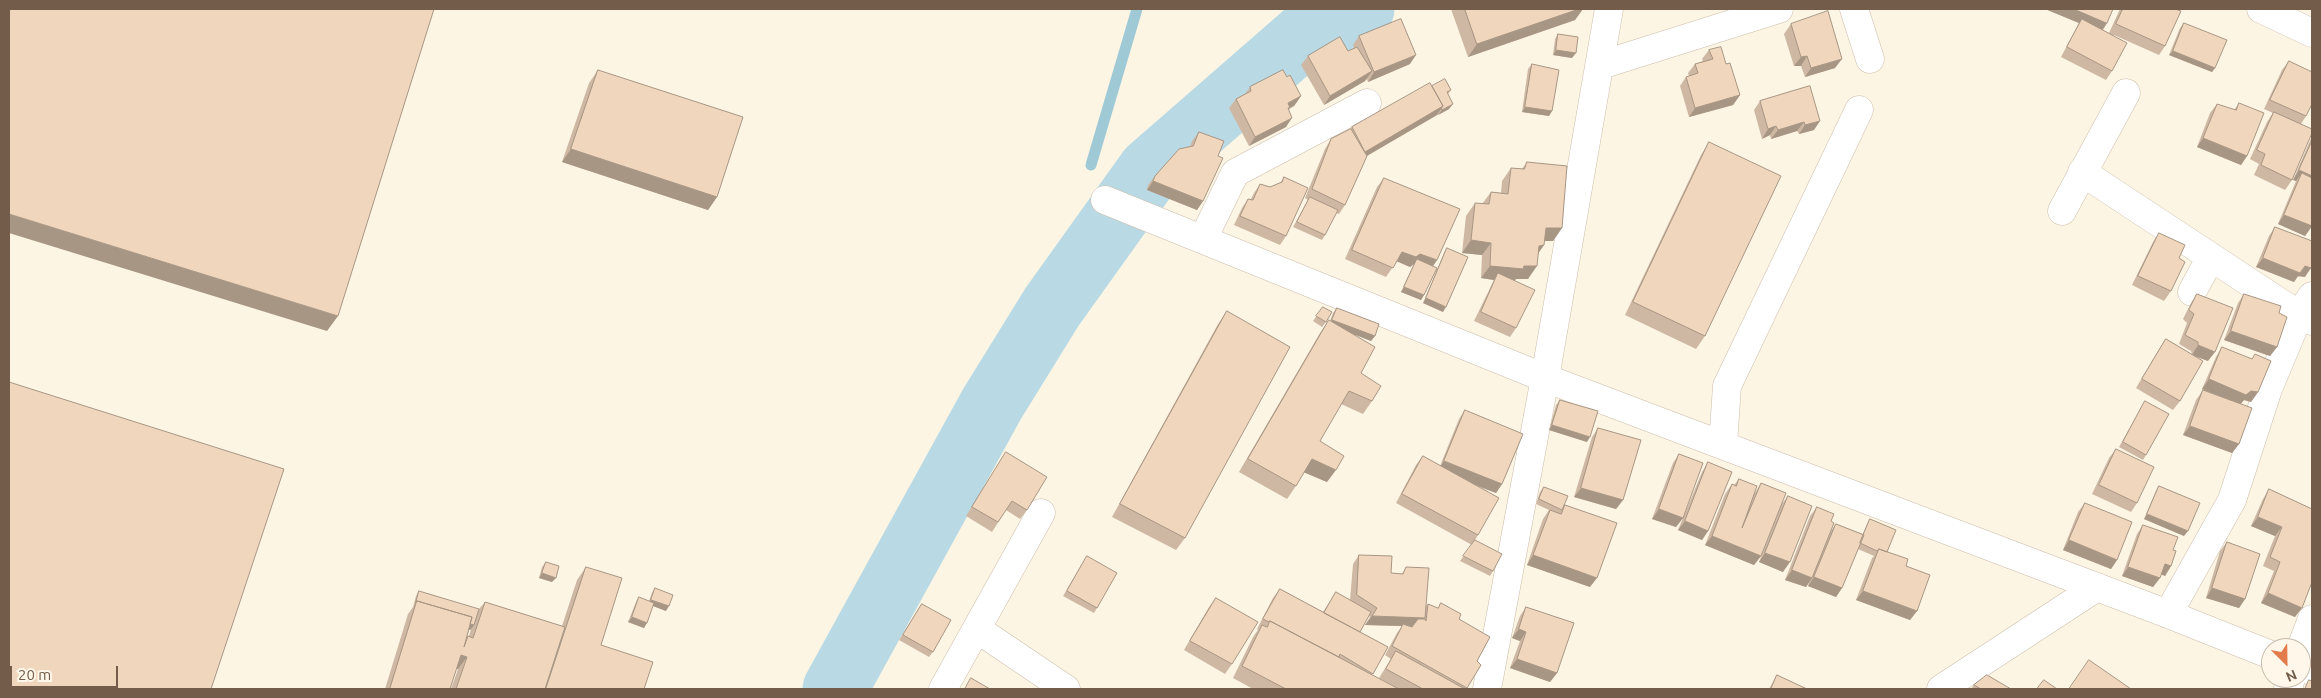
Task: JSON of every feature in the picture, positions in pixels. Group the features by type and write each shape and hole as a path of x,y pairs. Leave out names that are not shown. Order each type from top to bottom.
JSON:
{"street":[{"path":"1488,689 1610,9"},
{"path":"1601,64 1779,9"},
{"path":"1854,9 1870,59"},
{"path":"2261,9 2312,33"},
{"path":"2062,211 2126,93"},
{"path":"1203,239 1236,173 1367,103"},
{"path":"1723,445 1727,386 1859,110"},
{"path":"2082,172 2211,257 2308,311 2268,388 2232,500 2168,614"},
{"path":"1117,205 1545,378 2261,651"},
{"path":"2192,292 2211,257"},
{"path":"943,689 1041,513"},
{"path":"1941,689 2097,587"},
{"path":"2305,638 2312,619"},
{"path":"977,629 1066,689"}],"building":[{"path":"9,9 434,9 338,316 9,214"},
{"path":"1465,9 1579,9 1477,44"},
{"path":"2074,9 2113,9 2107,23"},
{"path":"2123,9 2175,9 2181,11 2165,46 2116,24"},
{"path":"1828,11 1842,59 1811,68 1807,56 1801,57 1791,24"},
{"path":"1401,19 1416,55 1374,72 1359,36"},
{"path":"2082,19 2127,43 2112,71 2067,47"},
{"path":"2184,23 2227,40 2215,68 2173,51"},
{"path":"1558,34 1578,37 1576,53 1556,50"},
{"path":"1340,37 1348,51 1357,47 1372,71 1330,96 1308,56"},
{"path":"1721,47 1726,64 1730,63 1740,95 1695,108 1686,77 1698,73 1695,64 1713,59 1709,50"},
{"path":"2289,61 2312,72 2312,104 2306,116 2270,100"},
{"path":"1532,64 1559,70 1552,111 1525,107"},
{"path":"598,70 743,117 717,197 571,149"},
{"path":"1283,70 1287,77 1290,75 1301,96 1288,103 1292,118 1255,137 1236,99 1251,91 1250,87"},
{"path":"1445,79 1451,90 1447,92 1453,104 1442,110 1443,106 1432,86"},
{"path":"1430,83 1443,106 1365,152 1352,127"},
{"path":"1810,86 1820,121 1805,125 1804,122 1778,130 1776,126 1768,129 1760,101"},
{"path":"2239,103 2264,113 2247,156 2203,138 2217,104 2236,110"},
{"path":"2274,112 2312,129 2292,180 2261,165 2265,154 2257,150"},
{"path":"1351,129 1367,156 1345,205 1312,189 1331,139"},
{"path":"1199,132 1224,141 1218,156 1223,158 1203,201 1153,181 1155,176 1179,149 1193,146"},
{"path":"2312,141 2312,176 2299,170"},
{"path":"1709,142 1781,176 1705,336 1633,302"},
{"path":"1527,162 1567,166 1562,228 1546,228 1544,245 1539,246 1537,266 1524,266 1523,269 1490,266 1491,243 1471,240 1475,203 1489,204 1491,192 1508,194 1511,168 1524,169"},
{"path":"2302,173 2312,178 2312,226 2284,215"},
{"path":"1284,177 1308,188 1286,236 1240,216 1248,199 1253,200 1260,184 1270,187 1282,182"},
{"path":"1384,178 1460,209 1437,260 1420,254 1416,257 1402,252 1393,268 1352,250"},
{"path":"1310,197 1338,210 1325,235 1297,222"},
{"path":"2275,227 2312,241 2311,268 2305,266 2300,273 2263,258"},
{"path":"2159,233 2185,245 2179,258 2185,262 2171,291 2138,276"},
{"path":"1447,248 1468,257 1446,307 1426,298"},
{"path":"1417,259 1437,268 1424,295 1404,287"},
{"path":"1498,273 1535,290 1516,328 1481,312"},
{"path":"2197,294 2233,308 2215,352 2198,345 2198,342 2185,335 2194,314 2189,310"},
{"path":"2244,294 2281,306 2279,313 2287,317 2277,347 2231,331"},
{"path":"1323,307 1332,312 1326,322 1316,316"},
{"path":"1337,308 1379,324 1375,336 1332,320"},
{"path":"1227,311 1290,347 1185,538 1120,504"},
{"path":"1329,320 1375,347 1361,373 1381,386 1372,401 1349,391 1320,441 1344,456 1336,470 1312,459 1296,486 1248,459"},
{"path":"2166,339 2203,361 2180,401 2142,379"},
{"path":"2222,347 2252,359 2255,354 2271,361 2258,392 2251,391 2246,395 2209,379"},
{"path":"9,382 284,469 211,689 9,689"},
{"path":"2203,390 2252,408 2239,444 2190,426"},
{"path":"1560,400 1598,411 1590,437 1552,425"},
{"path":"2145,401 2169,414 2146,455 2123,442"},
{"path":"1465,410 1523,434 1502,484 1444,461"},
{"path":"1598,428 1641,440 1623,500 1581,488"},
{"path":"2116,449 2154,467 2137,503 2099,485"},
{"path":"1006,452 1047,477 1027,510 1012,501 998,522 972,507"},
{"path":"1679,454 1703,463 1683,518 1659,509"},
{"path":"1423,456 1499,498 1478,535 1402,494"},
{"path":"1708,462 1732,472 1708,531 1685,521"},
{"path":"1739,479 1757,486 1742,528 1761,483 1786,493 1761,556 1712,536 1732,484 1736,486"},
{"path":"2159,486 2200,503 2188,531 2147,514"},
{"path":"1544,487 1568,496 1562,510 1539,499"},
{"path":"2269,489 2312,509 2312,582 2302,608 2268,593 2280,562 2270,557 2282,527 2258,517"},
{"path":"1788,496 1812,506 1790,562 1765,553"},
{"path":"2085,503 2132,522 2117,560 2069,540"},
{"path":"1565,505 1617,523 1597,578 1533,555 1550,510 1561,514"},
{"path":"1817,507 1834,514 1831,521 1834,523 1812,578 1792,570"},
{"path":"1870,519 1896,530 1887,552 1879,549 1877,551 1860,543"},
{"path":"1836,524 1864,535 1842,588 1814,577"},
{"path":"2143,525 2178,537 2173,550 2176,551 2171,566 2165,564 2160,578 2128,567"},
{"path":"1475,540 1502,554 1493,571 1463,556"},
{"path":"2227,542 2260,554 2245,599 2212,588"},
{"path":"1879,549 1908,559 1906,566 1930,575 1917,611 1863,591"},
{"path":"1359,555 1392,556 1391,573 1403,574 1406,567 1429,568 1425,618 1372,616 1377,608 1357,595"},
{"path":"1087,556 1117,573 1097,608 1067,591"},
{"path":"546,562 559,566 556,578 542,573"},
{"path":"586,567 622,578 601,645 653,662 644,689 546,689"},
{"path":"655,588 673,595 669,606 651,600"},
{"path":"1280,589 1388,647 1373,674 1340,654 1339,657 1263,619"},
{"path":"419,591 479,609 474,625 470,624 472,617 416,602"},
{"path":"1336,592 1371,612 1360,632 1324,613"},
{"path":"639,597 654,603 647,623 632,617"},
{"path":"1216,598 1258,622 1232,664 1190,641"},
{"path":"417,601 472,617 464,647 468,636 473,638 485,602 565,627 545,689 456,689 467,657 461,655 450,689 390,689"},
{"path":"1441,603 1461,614 1459,619 1490,637 1477,661 1481,665 1467,688 1392,646 1403,624 1412,627 1418,619 1425,619 1426,621 1428,604 1438,608"},
{"path":"922,604 951,620 933,652 903,635"},
{"path":"1526,607 1574,623 1557,673 1517,659 1526,632 1519,629"},
{"path":"1270,621 1399,689 1286,689 1242,666 1262,625 1267,627"},
{"path":"1396,651 1465,689 1423,689 1386,669"},
{"path":"2089,660 2131,689 2069,689"},
{"path":"1777,675 1807,689 1771,689"},
{"path":"1987,675 2011,689 1981,689 1974,685"},
{"path":"971,678 990,689 965,689"},
{"path":"2044,680 2057,689 2037,689"}],"waterway":[{"path":"1091,165 1137,9"},
{"path":"835,689 992,404 1052,307 1150,170 1306,34 1362,9"}]}
